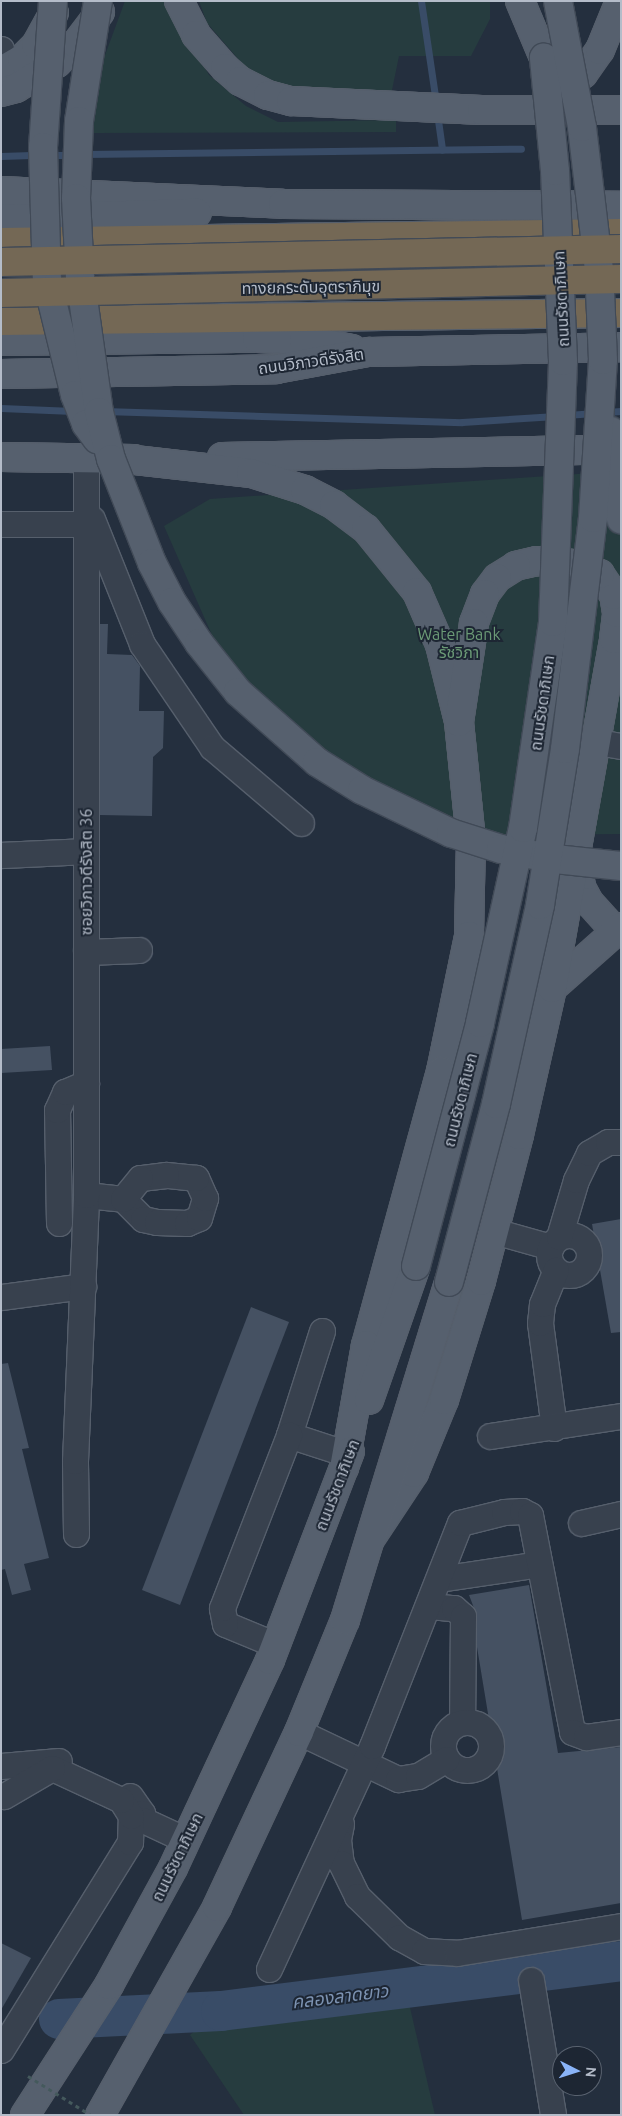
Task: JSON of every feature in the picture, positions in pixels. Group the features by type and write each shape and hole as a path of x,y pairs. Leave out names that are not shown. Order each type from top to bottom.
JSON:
{"highway":[{"path":"1,242 621,233"},
{"name":"ทางยกระดับอุตราภิมุข","path":"1,262 621,249"},
{"name":"ทางยกระดับอุตราภิมุข","path":"1,293 621,279"},
{"path":"1,321 621,313"}],"main road":[{"path":"53,1 43,147 47,281 74,394 86,424 108,459 152,563 199,643 238,692 317,762 378,799 451,833 500,849 546,858 621,866"},
{"path":"58,1 51,24 36,45 22,60 2,70 23,84 57,62 76,44 108,1"},
{"path":"98,1 79,121 76,198 80,277 99,412 108,459"},
{"path":"520,1 544,58"},
{"name":"ถนนรัชดาภิเษก","path":"25,2115 139,1933 186,1840 276,1646 346,1461 416,1266 480,1022 521,837 553,622 563,361 555,171 544,58 532,1"},
{"name":"ถนนรัชดาภิเษก","path":"100,2115 137,2053 217,1908 299,1732 345,1620 449,1282 496,1104 553,832 582,619 612,354 599,270 582,127 558,1"},
{"path":"527,111 564,90 583,74 600,50 620,1"},
{"path":"183,10 196,35 225,68 247,85 291,101 355,106 482,110 621,110"},
{"path":"1,191 283,204 621,206"},
{"path":"1,220 143,217 283,204"},
{"path":"1,341 257,338 304,340 368,352"},
{"name":"ถนนวิภาวดีรังสิต","path":"1,374 276,369 368,352 612,354"},
{"path":"612,354 621,519"},
{"path":"571,448 621,430"},
{"path":"1,457 108,459 571,448 621,449"},
{"path":"108,459 251,473 305,490 334,505 366,529 418,592 440,645 459,722 471,840 469,936 441,1071 366,1345 346,1461"},
{"path":"371,1538 414,1473 444,1400 494,1231 552,988 576,850 609,744 616,613 610,585 600,574 572,564 537,561 516,566 497,578 485,594 474,623 459,722"},
{"path":"552,988 619,930 589,902 581,887 576,850"}],"street":[{"name":"ซอยวิภาวดีรังสิต 36","path":"76,1534 86,1195 86,512 108,459"},
{"path":"1,524 86,512 148,652 212,747 301,823"},
{"path":"1,854 86,851"},
{"path":"86,952 139,950"},
{"path":"59,1223 57,1110 65,1092 86,1084"},
{"path":"554,1428 540,1318 542,1304 576,1180 589,1153 608,1142 621,1142"},
{"path":"86,1195 123,1199"},
{"path":"494,1231 555,1251"},
{"path":"1,1297 83,1286"},
{"path":"276,1646 226,1624 222,1608 289,1435 322,1332"},
{"path":"490,1436 554,1428 621,1416"},
{"path":"289,1435 346,1461"},
{"path":"269,1969 364,1763 429,1606 456,1527 476,1518 504,1512 522,1510 530,1514 572,1732 586,1737 621,1732"},
{"path":"581,1523 621,1514"},
{"path":"439,1579 539,1564"},
{"path":"429,1606 454,1608 462,1616 462,1722"},
{"path":"462,1722 479,1725 488,1733 491,1744 489,1756 482,1766 472,1770 460,1770 446,1759 445,1737 449,1730 462,1722"},
{"path":"299,1732 391,1778 405,1780 418,1776 446,1759"},
{"path":"2,1779 55,1759 128,1793 142,1813 143,1820 186,1840"},
{"path":"1,2050 130,1842 131,1816 121,1800 52,1768 2,1779"},
{"path":"344,1807 338,1840 342,1863 349,1882 370,1911 399,1937 424,1951 457,1953 621,1926"},
{"path":"531,1980 553,2115"}],"path":[{"path":"28,2076 90,2115"}],"green space":[{"path":"125,1 166,1 209,75 246,106 278,122 396,120 396,132 92,133 98,74"},
{"path":"199,1 490,1 490,19 471,56 399,56 391,95 313,96 253,76 207,23"},
{"name":"Water Bank รัชวิภา","path":"621,471 621,834 498,835 432,813 298,739 226,667 164,526 210,499"},
{"path":"408,1999 435,2115 244,2115 190,2035 204,2022"}],"building":[{"path":"100,624 108,624 107,654 132,655 140,666 139,711 164,711 163,748 153,757 152,816 100,815"},
{"path":"50,1046 52,1070 1,1073 1,1049"},
{"path":"621,1219 621,1332 611,1333 592,1224"},
{"path":"251,1307 289,1322 180,1605 142,1590"},
{"path":"8,1363 29,1448 22,1449 49,1558 24,1564 31,1590 12,1595 5,1569 1,1570 1,1364"},
{"path":"529,1585 558,1753 621,1747 621,1903 522,1920 477,1647 477,1616 469,1595"},
{"path":"1,1943 31,1958 1,2010"}],"waterway":[{"path":"421,1 436,103"},
{"path":"437,113 442,150"},
{"path":"84,154 521,149"},
{"path":"1,156 39,155"},
{"path":"49,155 74,155"},
{"path":"1,408 73,411"},
{"path":"104,411 462,422 556,416"},
{"path":"606,412 621,411"},
{"path":"566,415 593,413"},
{"name":"คลองลาดยาว","path":"59,2019 221,2011 621,1961"}]}
